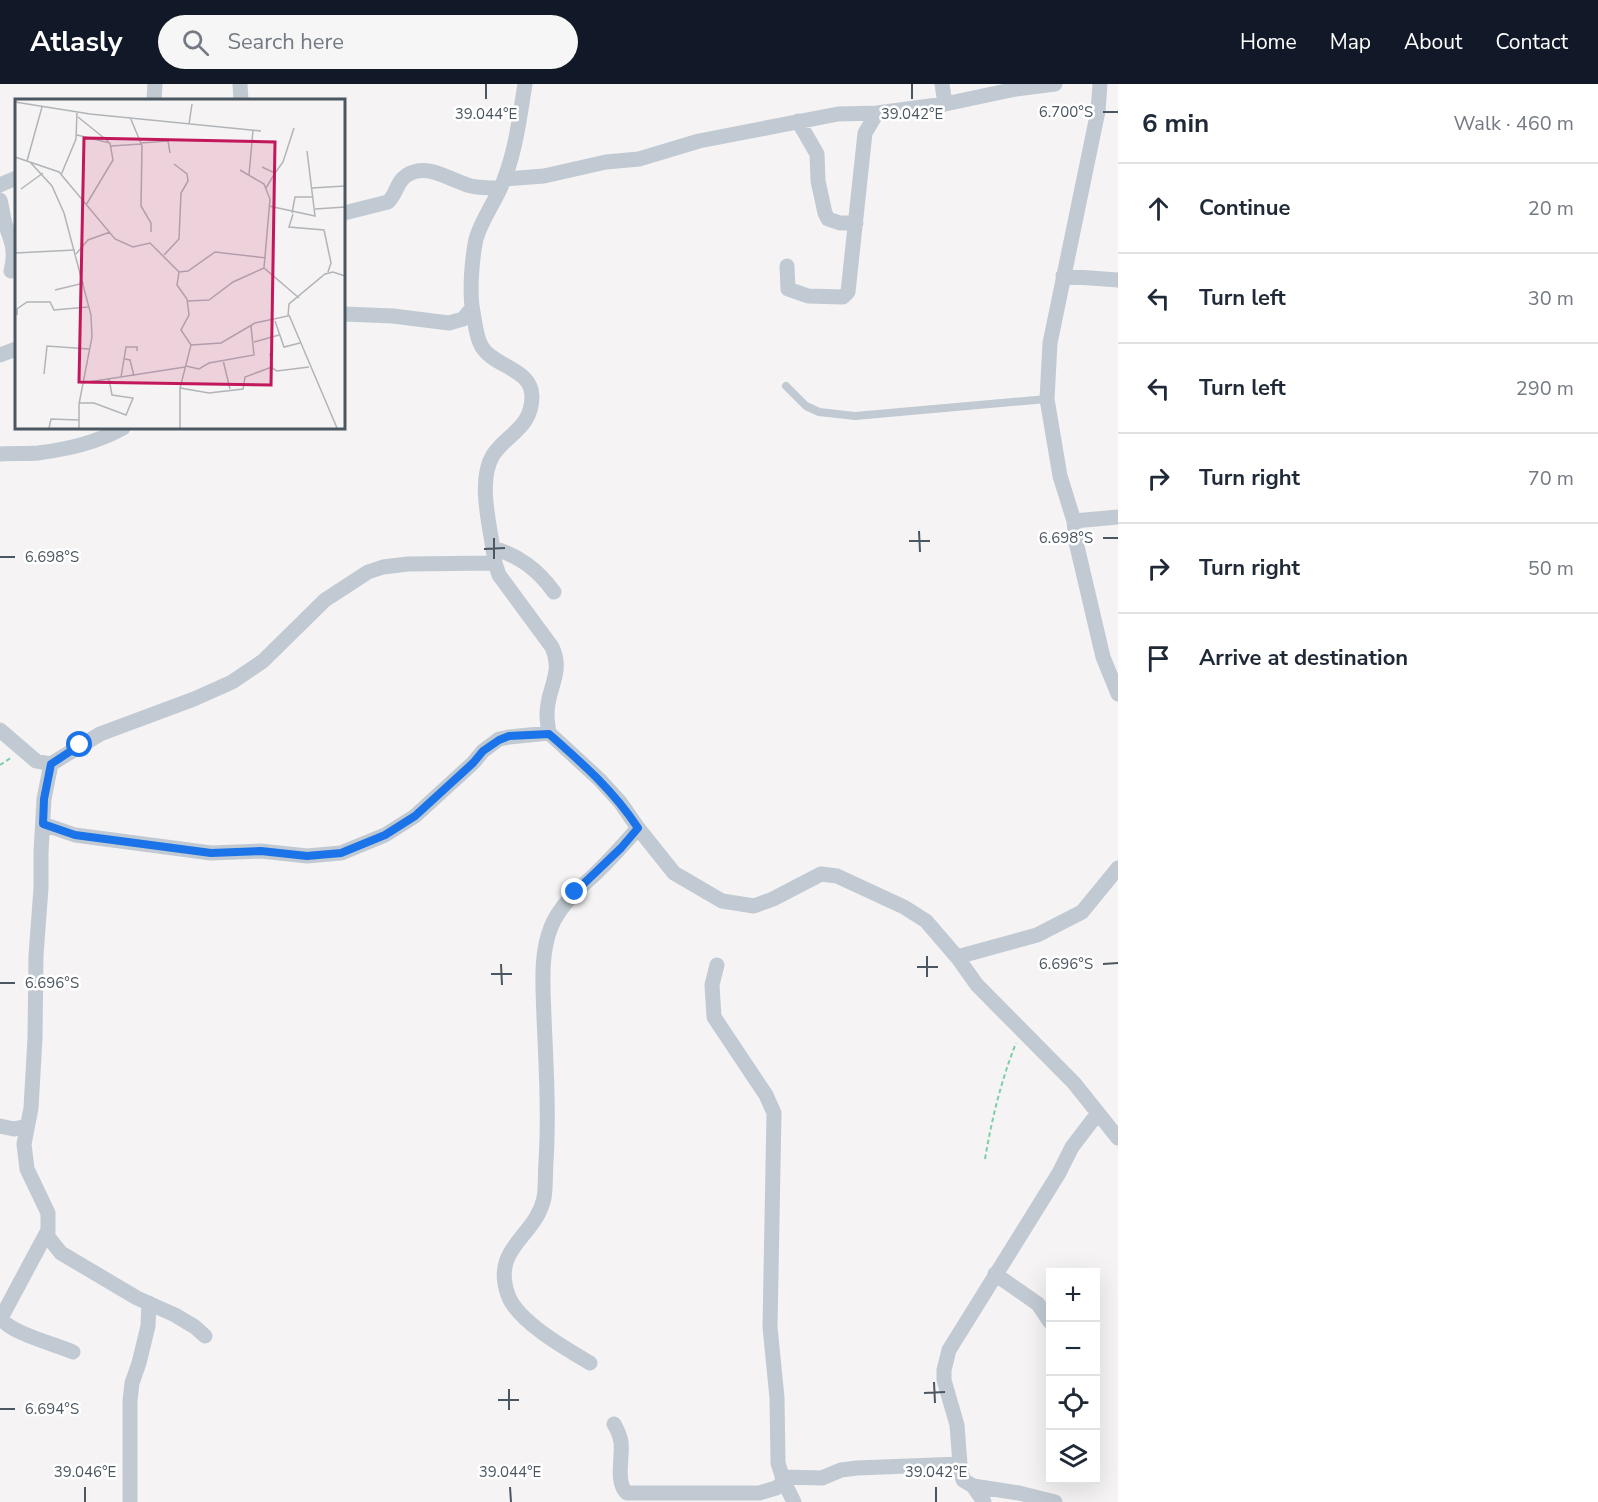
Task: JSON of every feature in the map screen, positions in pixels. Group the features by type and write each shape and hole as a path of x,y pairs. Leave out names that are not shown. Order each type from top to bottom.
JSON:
{"street":[{"path":"154,99 155,84"},
{"path":"240,84 241,99"},
{"path":"525,84 519,122 502,183 477,239 472,278 472,308 481,346 490,355 526,378 532,394 529,413 518,430 493,455 486,493 494,556 499,575 552,647 557,658 558,667 547,712 549,734 600,780 620,802 674,873 722,902 754,906 773,900 821,874 837,876 904,907 926,921 957,957 977,985 1074,1083 1118,1138"},
{"path":"942,84 945,104"},
{"path":"345,213 388,202 393,198 399,183 405,177 422,171 440,173 473,187 544,176 606,162 639,159 699,141 798,121 838,114 877,113 945,104 1016,89 1054,84"},
{"path":"1100,84 1098,111 1050,343 1047,399 1060,476 1074,521 1076,542 1111,656 1118,694"},
{"path":"787,266 788,289 808,296 843,297 848,292 865,133 877,113"},
{"path":"798,121 817,154 818,181 828,219 840,223 856,223"},
{"path":"0,185 15,178"},
{"path":"0,200 13,244 14,259 11,271"},
{"path":"1063,276 1118,280"},
{"path":"345,314 393,316 449,323 463,319 472,308"},
{"path":"0,355 15,349"},
{"path":"0,454 38,453 89,444 120,429"},
{"path":"1074,521 1118,517"},
{"path":"0,730 36,761 51,764 100,734 194,699 232,682 263,661 325,600 368,572 383,567 494,556 516,556 544,578 554,592"},
{"path":"43,824 75,835 211,853 261,851 307,856 341,853 385,835 415,816 483,751 499,740 509,736 549,734"},
{"path":"51,764 44,799 41,852 42,888 36,955 35,1048 31,1108 24,1156 27,1169 48,1213 49,1221 47,1232 0,1318 8,1326 25,1335 73,1352"},
{"path":"590,1363 538,1329 512,1305 507,1293 503,1266 512,1248 534,1220 544,1196 549,1110 543,983 545,949 551,928 575,892 614,855 638,828"},
{"path":"957,957 1037,935 1082,912 1118,868"},
{"path":"717,965 712,986 714,1017 766,1095 774,1113 770,1328 777,1398 778,1463 794,1502"},
{"path":"1055,1502 1019,1493 973,1486 963,1480 957,1425 944,1380 944,1370 949,1350 1059,1173 1072,1147 1098,1113"},
{"path":"0,1126 14,1129 27,1126"},
{"path":"47,1232 48,1237 61,1253 85,1269 175,1315 205,1336"},
{"path":"995,1274 1038,1304 1049,1322"},
{"path":"130,1502 130,1401 132,1383 148,1326 149,1303"},
{"path":"615,1424 621,1442 621,1481 627,1493 759,1493 776,1488 783,1479"},
{"path":"783,1479 822,1478 841,1470 857,1468 960,1464"},
{"path":"973,1486 984,1502"}],"lane":[{"path":"786,386 806,406 819,412 855,416 1047,399"}],"path":[{"path":"985,1159 996,1103 1021,1029"}],"route":[{"path":"80,745 51,764 44,799 43,824 75,835 211,853 261,851 291,856 321,856 341,853 368,843 415,816 491,744 509,736 549,734 600,780 620,802 638,828 621,848 575,892"}]}
